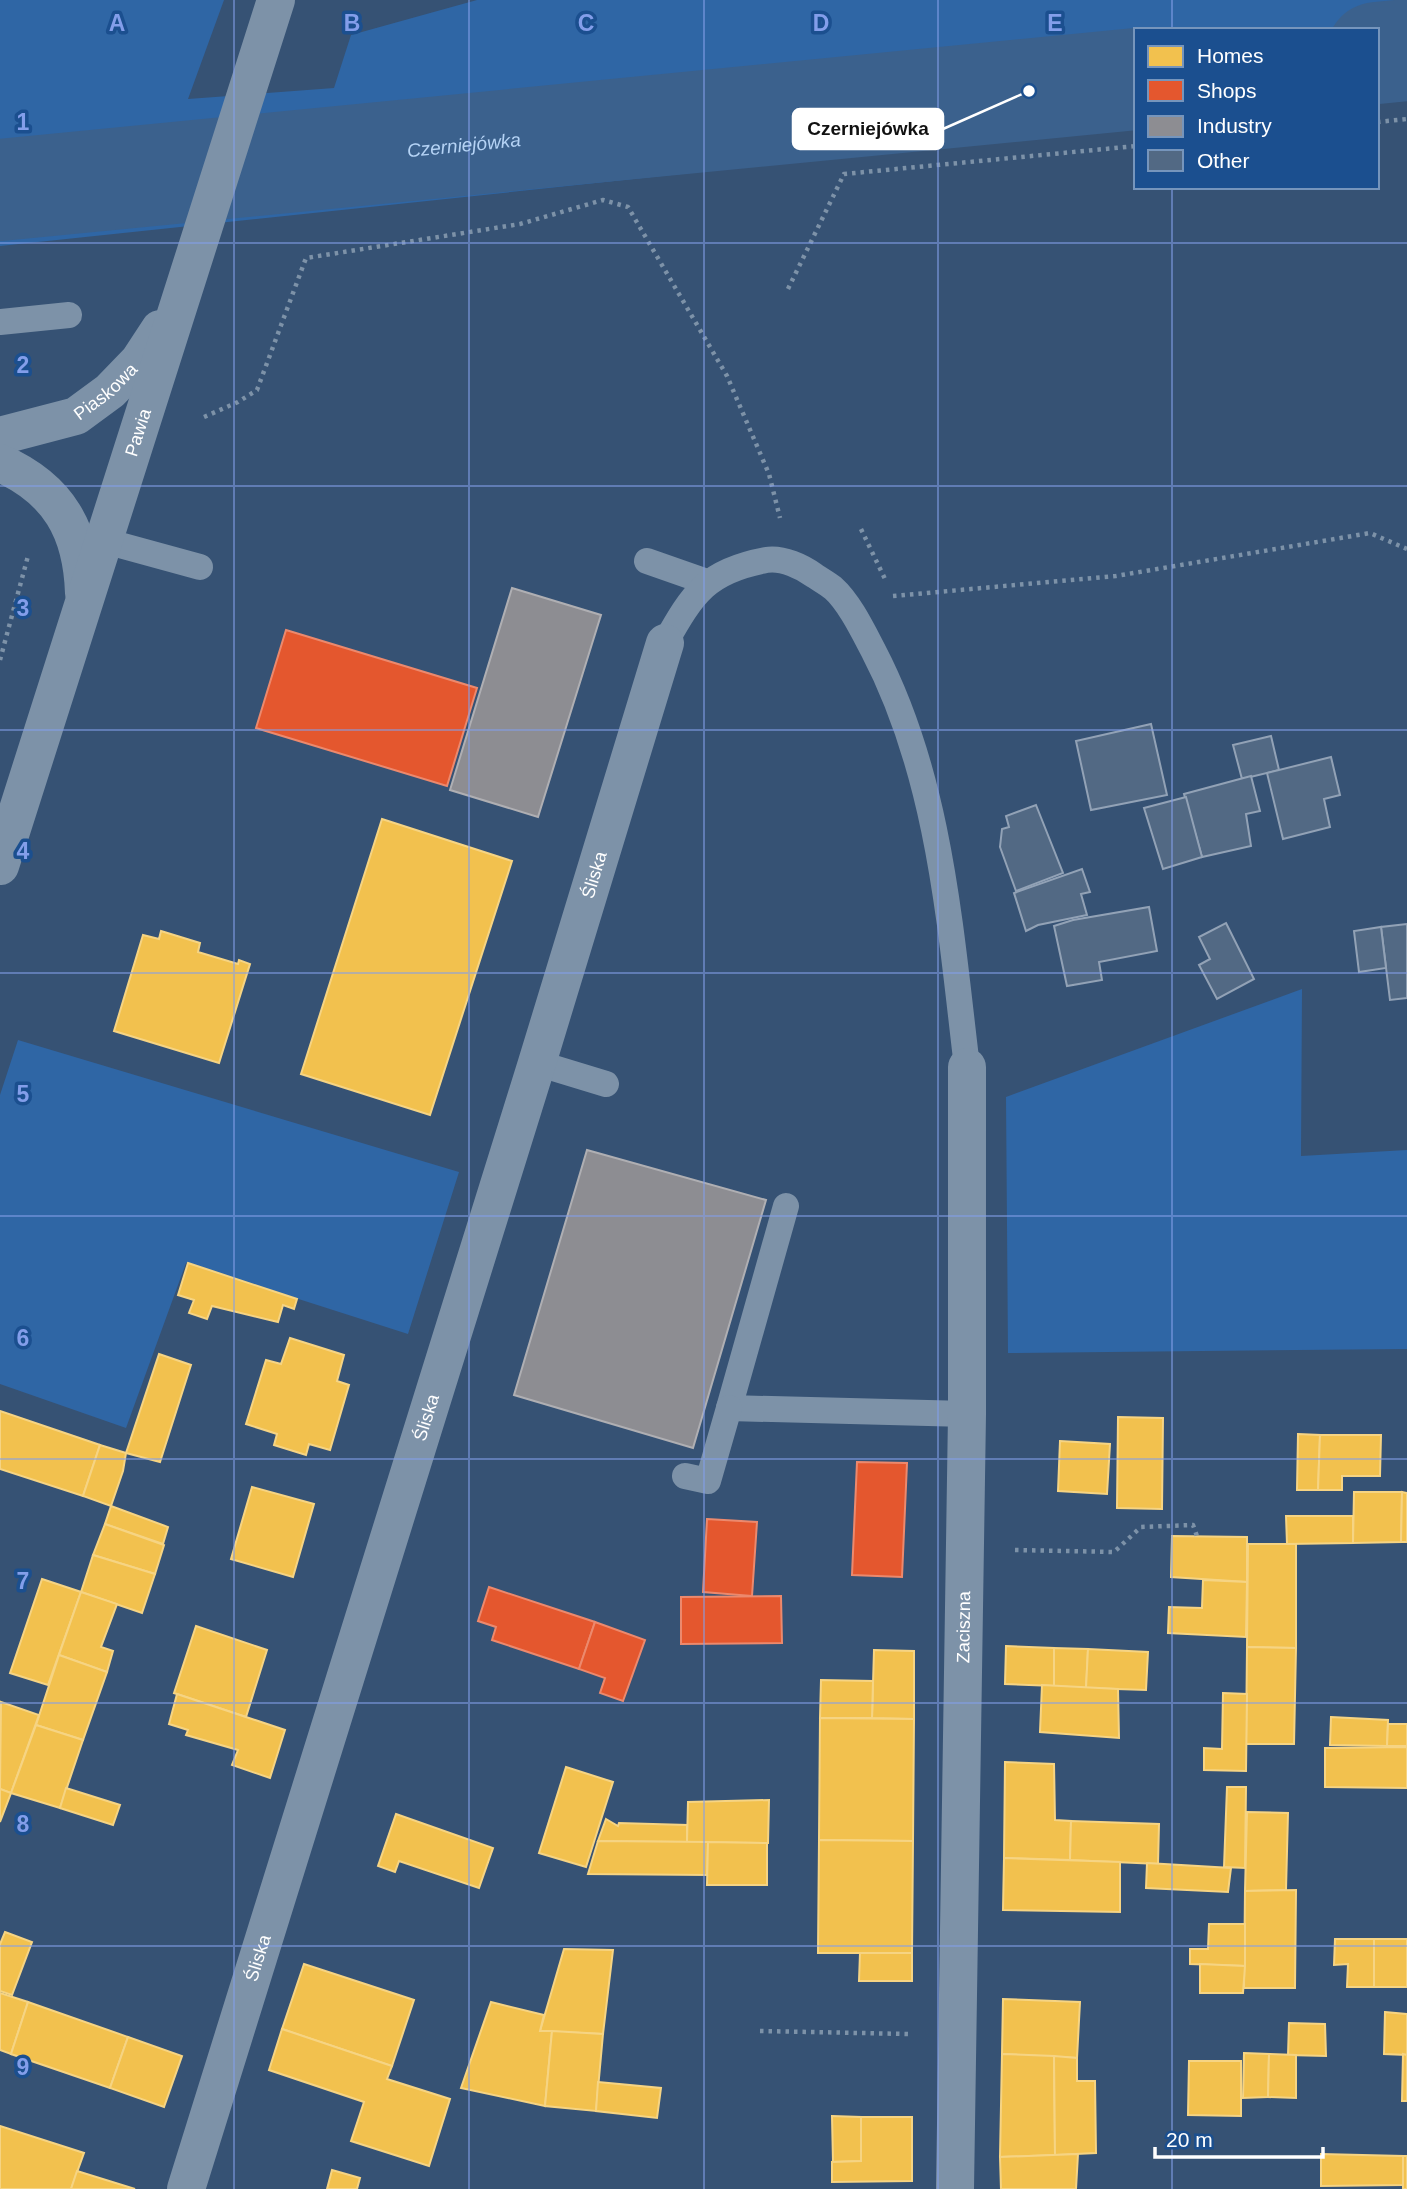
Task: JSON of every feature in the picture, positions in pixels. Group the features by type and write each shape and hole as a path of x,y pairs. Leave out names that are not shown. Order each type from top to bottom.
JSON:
{"street":[{"name":"Pawia","path":"0,866 276,0"},
{"name":"Piaskowa","path":"0,436 76,416 110,391 139,362 179,301"},
{"path":"0,463 34,481 43,489 74,534 83,567 84,606"},
{"name":"Śliska","path":"186,2189 665,643"},
{"name":"Zaciszna","path":"955,2189 967,1414 967,1067"}],"lane":[{"path":"0,322 69,316"},
{"path":"104,541 200,568"},
{"path":"665,643 686,606 707,582 743,565 773,559 804,568 835,589 859,624 888,680 914,748 933,824 947,904 967,1067"},
{"path":"647,561 707,582"},
{"path":"537,1063 606,1084"},
{"path":"685,1476 708,1481 786,1206"},
{"path":"729,1408 967,1414"}],"path":[{"path":"1379,122 1407,119"},
{"path":"788,289 844,174 1134,146"},
{"path":"205,417 257,390 306,258 520,224 603,200 628,208 727,376 769,474 792,564"},
{"path":"861,529 893,596 1116,576 1370,533 1407,549"},
{"path":"0,660 30,548"},
{"path":"1009,1550 1114,1552 1141,1527 1193,1525 1197,1536"},
{"path":"760,2031 919,2034"}],"shaded area":[{"path":"0,0 224,0 188,99 334,88 351,35 477,0 1407,0 1407,97 1379,100 1379,28 1134,28 1134,126 0,246"},
{"path":"1302,989 1301,1156 1407,1150 1407,1349 1008,1353 1006,1097"},
{"path":"18,1040 459,1172 408,1334 186,1263 126,1428 0,1384 0,1095"}],"building: Homes":[{"path":"382,819 512,861 430,1115 301,1074"},
{"path":"161,931 200,943 198,952 238,964 239,960 250,964 219,1063 114,1031 143,935 159,939"},
{"path":"188,1263 297,1299 294,1309 283,1305 278,1322 212,1306 207,1319 189,1313 194,1300 178,1295"},
{"path":"290,1338 344,1355 337,1381 349,1385 330,1450 309,1444 306,1455 274,1445 277,1434 246,1424 266,1360 281,1364"},
{"path":"159,1354 191,1365 160,1462 126,1453"},
{"path":"0,1411 100,1445 83,1496 0,1469"},
{"path":"1118,1417 1163,1418 1162,1509 1117,1508"},
{"path":"1298,1434 1320,1435 1318,1490 1297,1490"},
{"path":"1320,1435 1381,1435 1380,1476 1342,1476 1342,1490 1318,1490"},
{"path":"1060,1441 1110,1444 1107,1494 1058,1491"},
{"path":"100,1445 126,1453 111,1506 83,1496"},
{"path":"252,1487 314,1504 293,1577 231,1559"},
{"path":"1354,1492 1402,1492 1401,1542 1353,1543"},
{"path":"1402,1492 1407,1493 1407,1542 1401,1542"},
{"path":"111,1506 168,1527 163,1544 105,1524"},
{"path":"1286,1516 1353,1516 1353,1543 1287,1544"},
{"path":"105,1524 164,1545 155,1574 93,1555"},
{"path":"1172,1536 1247,1537 1247,1582 1171,1577"},
{"path":"1248,1544 1296,1544 1296,1648 1247,1647"},
{"path":"93,1555 155,1574 142,1613 81,1592"},
{"path":"42,1579 81,1592 48,1685 10,1673"},
{"path":"1203,1580 1247,1582 1246,1637 1168,1633 1169,1607 1202,1608"},
{"path":"81,1592 117,1604 101,1647 113,1651 107,1672 59,1655"},
{"path":"196,1626 267,1650 246,1717 174,1693"},
{"path":"1006,1646 1054,1648 1054,1686 1005,1684"},
{"path":"1247,1647 1296,1648 1294,1744 1246,1744"},
{"path":"1054,1648 1088,1649 1086,1688 1054,1686"},
{"path":"1088,1649 1148,1652 1146,1690 1086,1688"},
{"path":"874,1650 914,1651 914,1719 872,1718"},
{"path":"59,1655 107,1672 83,1740 36,1725"},
{"path":"821,1680 873,1681 872,1718 820,1718"},
{"path":"1042,1685 1118,1689 1119,1738 1040,1732"},
{"path":"1223,1693 1247,1694 1246,1771 1204,1770 1204,1748 1222,1749"},
{"path":"177,1694 285,1730 270,1778 232,1765 238,1750 186,1735 188,1730 169,1724"},
{"path":"1,1702 39,1715 11,1793 0,1789"},
{"path":"1331,1717 1388,1720 1387,1746 1330,1745"},
{"path":"820,1718 914,1719 913,1841 819,1840"},
{"path":"1388,1724 1407,1724 1407,1746 1387,1746"},
{"path":"36,1725 83,1740 60,1808 11,1793"},
{"path":"1407,1747 1407,1788 1325,1787 1325,1748"},
{"path":"1005,1762 1054,1764 1055,1820 1071,1821 1070,1860 1004,1858"},
{"path":"566,1767 613,1782 586,1867 539,1853"},
{"path":"1227,1787 1246,1787 1245,1868 1224,1867"},
{"path":"66,1788 120,1805 113,1825 60,1808"},
{"path":"0,1789 11,1793 0,1822"},
{"path":"769,1800 768,1843 687,1842 688,1802"},
{"path":"1247,1812 1288,1813 1286,1890 1245,1891"},
{"path":"396,1814 493,1848 479,1888 399,1861 395,1872 378,1866"},
{"path":"606,1819 618,1826 619,1823 687,1825 687,1842 598,1841"},
{"path":"1071,1821 1159,1824 1158,1864 1070,1860"},
{"path":"819,1840 913,1841 912,1953 818,1953"},
{"path":"598,1841 708,1842 707,1875 588,1874"},
{"path":"708,1842 767,1843 767,1885 707,1885"},
{"path":"1004,1858 1120,1862 1120,1912 1003,1910"},
{"path":"1147,1863 1231,1868 1228,1892 1146,1888"},
{"path":"1296,1890 1295,1988 1244,1988 1245,1891"},
{"path":"1209,1924 1245,1924 1245,1966 1190,1964 1190,1949 1208,1949"},
{"path":"5,1932 32,1942 12,1995 0,1991 0,1944"},
{"path":"1335,1939 1374,1939 1374,1987 1347,1987 1348,1964 1334,1965"},
{"path":"1374,1939 1407,1939 1407,1987 1374,1987"},
{"path":"564,1949 613,1950 603,2034 540,2031"},
{"path":"860,1953 912,1953 912,1981 859,1981"},
{"path":"304,1964 414,2000 392,2066 282,2029"},
{"path":"1200,1964 1245,1966 1243,1993 1200,1993"},
{"path":"0,1993 28,2002 11,2054 0,2050"},
{"path":"1003,1999 1080,2002 1077,2058 1002,2054"},
{"path":"28,2002 128,2037 110,2088 11,2054"},
{"path":"491,2002 544,2015 540,2031 552,2031 545,2106 461,2088"},
{"path":"1385,2012 1407,2014 1407,2055 1384,2054"},
{"path":"1289,2023 1325,2024 1326,2056 1288,2055"},
{"path":"282,2029 392,2066 387,2079 450,2099 429,2166 351,2141 364,2102 269,2070"},
{"path":"552,2031 603,2034 596,2111 545,2106"},
{"path":"128,2037 182,2056 164,2107 110,2088"},
{"path":"1244,2053 1269,2054 1268,2097 1243,2098"},
{"path":"1002,2054 1054,2056 1055,2155 1000,2157"},
{"path":"1269,2054 1296,2055 1296,2098 1268,2097"},
{"path":"1403,2054 1407,2055 1407,2101 1402,2101"},
{"path":"1054,2056 1077,2058 1077,2081 1095,2081 1096,2153 1055,2155"},
{"path":"1189,2061 1241,2061 1241,2116 1188,2115"},
{"path":"598,2082 661,2088 657,2118 596,2111"},
{"path":"832,2116 861,2117 861,2161 833,2162"},
{"path":"861,2117 912,2117 912,2181 832,2182 832,2162 861,2161"},
{"path":"0,2126 84,2153 71,2189 0,2189"},
{"path":"1078,2154 1076,2189 1001,2189 1000,2157"},
{"path":"1321,2154 1403,2156 1403,2185 1321,2186"},
{"path":"1403,2156 1407,2156 1407,2189 1403,2189"},
{"path":"332,2170 360,2178 357,2189 327,2189"},
{"path":"77,2171 135,2189 71,2189"}],"building: Shops":[{"path":"286,630 477,688 447,786 256,728"},
{"path":"857,1462 907,1463 902,1577 852,1575"},
{"path":"707,1519 757,1522 752,1596 703,1592"},
{"path":"489,1587 595,1622 579,1669 492,1640 496,1627 478,1621"},
{"path":"781,1596 782,1643 681,1644 681,1597"},
{"path":"595,1622 645,1640 623,1701 600,1693 605,1678 579,1669"}],"building: Industry":[{"path":"512,588 601,615 538,817 450,790"},
{"path":"587,1150 766,1200 693,1448 514,1395"}],"building: Other":[{"path":"1151,724 1167,795 1091,810 1076,741"},
{"path":"1271,736 1279,770 1242,779 1233,745"},
{"path":"1331,757 1340,795 1324,799 1330,827 1283,839 1267,773"},
{"path":"1251,776 1260,811 1246,814 1251,846 1202,857 1184,794"},
{"path":"1186,797 1202,857 1163,869 1144,808"},
{"path":"1036,805 1063,873 1016,891 1000,847 1002,829 1009,827 1006,816"},
{"path":"1082,869 1090,892 1081,894 1087,915 1038,925 1026,931 1014,893"},
{"path":"1149,907 1157,951 1099,962 1102,980 1067,986 1054,926 1073,920"},
{"path":"1226,923 1254,979 1217,999 1199,965 1210,959 1199,937"},
{"path":"1407,924 1407,998 1390,1000 1381,927"},
{"path":"1381,927 1386,968 1359,972 1354,931"}],"waterway":[{"name":"Czerniejówka","path":"1379,53 1407,50"},
{"name":"Czerniejówka","path":"0,190 1134,79"}],"place":[{"name":"Czerniejówka","path":"1029,91"}]}
